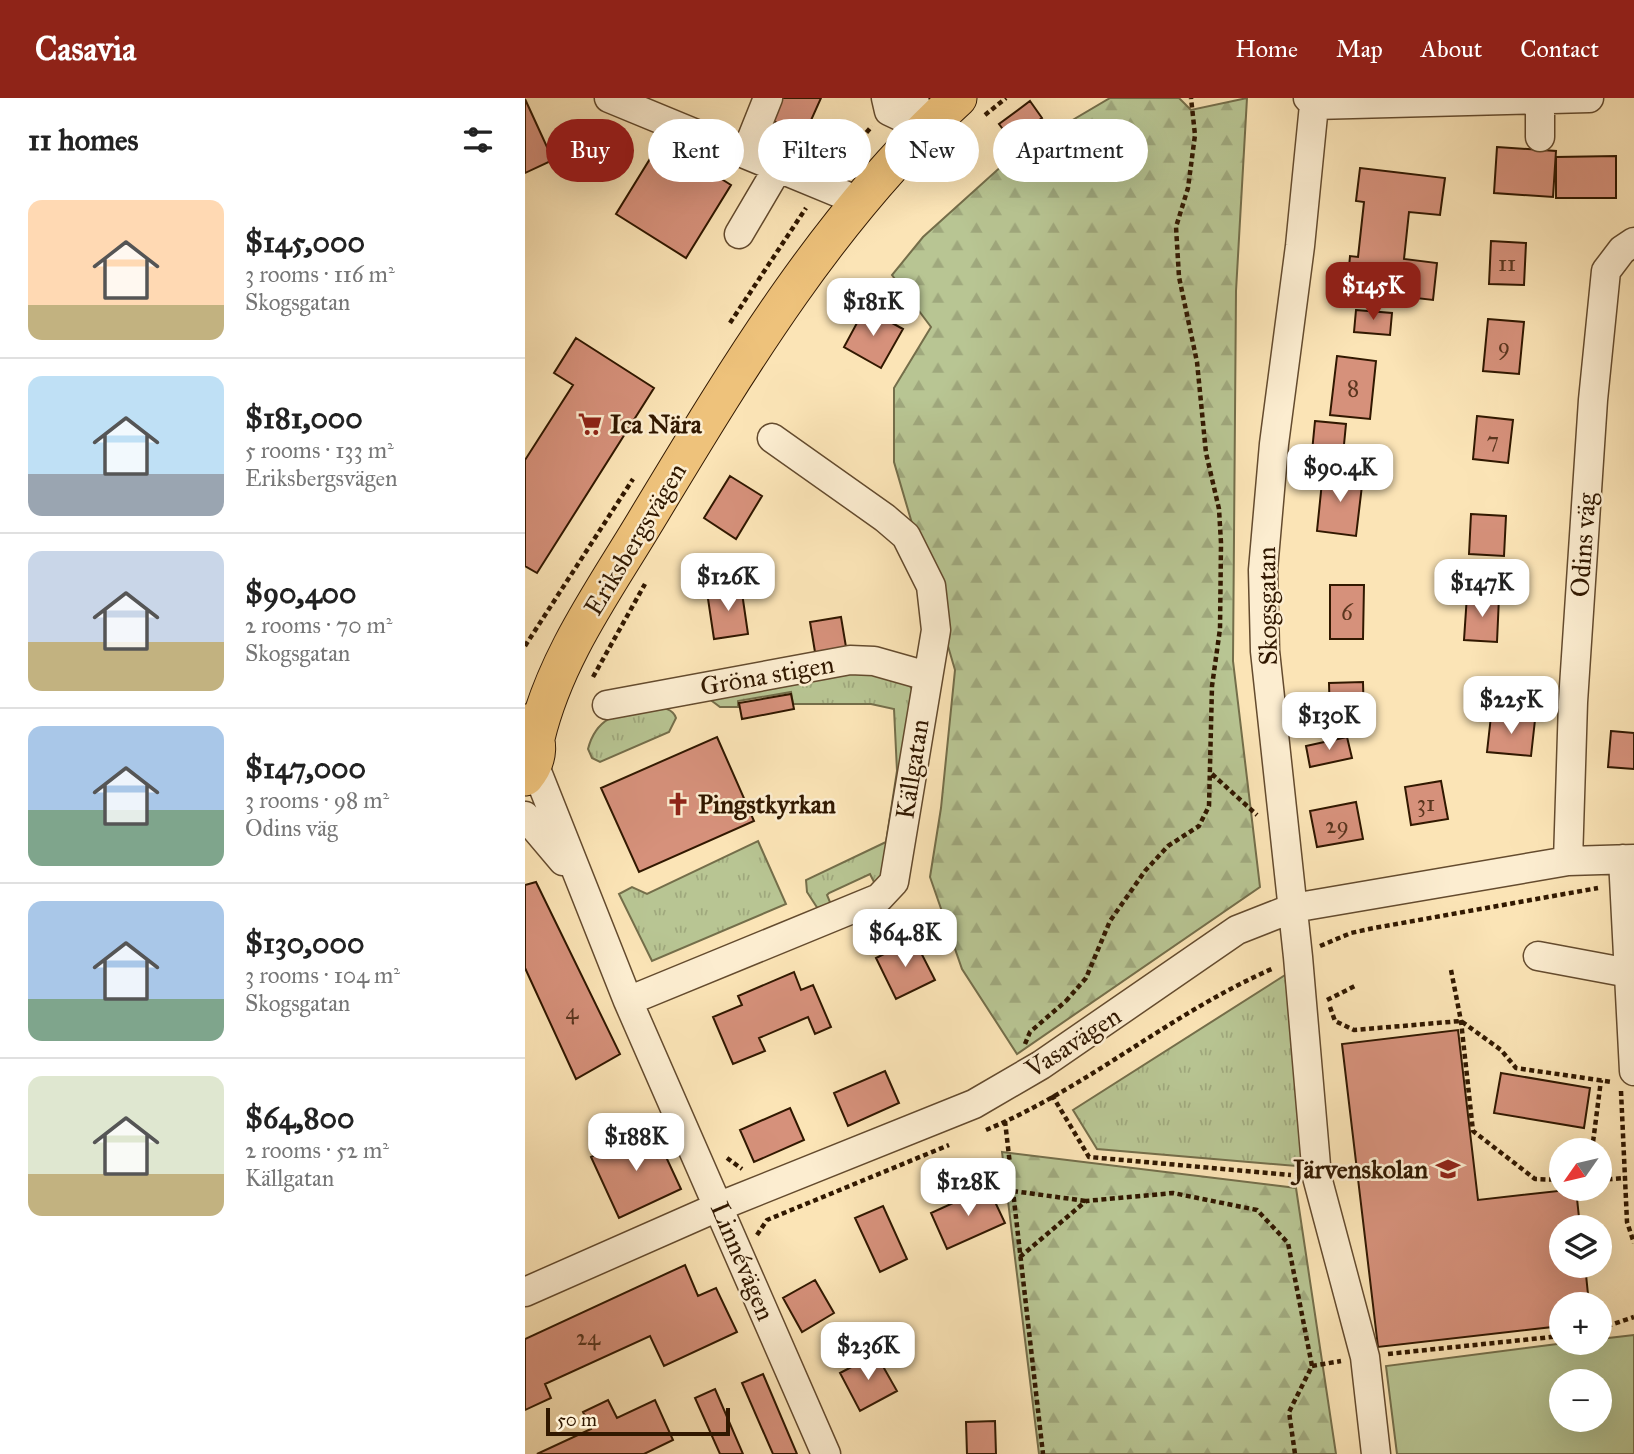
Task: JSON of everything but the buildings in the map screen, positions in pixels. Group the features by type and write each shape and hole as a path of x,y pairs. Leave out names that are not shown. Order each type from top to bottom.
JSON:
{"main road":[{"name":"Eriksbergsvägen","path":"530,751 545,700 568,650 715,408 785,302 861,202 919,113 971,108"},
{"name":"Eriksbergsvägen","path":"525,692 568,650"}],"street":[{"path":"610,98 758,158"},
{"path":"746,153 768,98"},
{"path":"1311,101 1589,98"},
{"path":"1533,99 1540,137"},
{"name":"Skogsgatan","path":"1311,101 1300,246 1274,444 1263,570 1265,651 1298,957 1317,1177 1351,1359 1376,1454"},
{"path":"882,110 919,113"},
{"path":"739,234 770,182"},
{"path":"818,182 861,202"},
{"name":"Odins väg","path":"1568,861 1574,689 1593,400 1606,271 1622,250 1634,242"},
{"name":"Källgatan","path":"628,1001 879,898 894,881 936,630 931,586 920,559 906,537 885,518 772,438"},
{"name":"Gröna stigen","path":"597,695 850,660 874,661 927,676"},
{"name":"Linnévägen","path":"530,751 576,876 628,1001 720,1206 736,1251 826,1454"},
{"name":"Linnévägen","path":"525,816 576,876"},
{"name":"Vasavägen","path":"525,1292 720,1206 975,1104 1037,1068 1237,930 1293,908 1568,861 1627,868"},
{"path":"1627,868 1627,1077"},
{"path":"1538,956 1629,973"}],"path":[{"path":"971,108 1006,98"},
{"path":"1087,972 1066,1001 1070,1000 1087,972 1110,921 1145,871 1168,846 1199,826 1209,806 1212,686 1220,629 1219,509 1206,453 1197,362 1179,277 1175,227 1188,188 1195,135 1191,98"},
{"path":"823,184 882,110"},
{"path":"597,695 646,583"},
{"path":"1211,774 1264,821"},
{"path":"982,1131 1053,1096 1215,995 1351,933 1627,868"},
{"path":"1451,970 1461,1021 1473,1131 1535,1179 1549,1180"},
{"path":"1327,1000 1357,985"},
{"path":"1322,990 1335,1021 1354,1030 1461,1021 1501,1050 1516,1068 1601,1080 1627,1077"},
{"path":"1037,1068 1090,1157 1317,1177"},
{"path":"1594,1138 1601,1080"},
{"path":"1005,1121 1044,1454"},
{"path":"773,1218 958,1141"},
{"path":"724,1155 749,1173"},
{"path":"1612,1179 1625,1178"},
{"path":"1013,1191 1086,1201 1173,1193 1257,1210 1288,1243 1312,1366 1289,1412 1294,1454"},
{"path":"1020,1257 1086,1201"},
{"path":"1612,1325 1634,1317"},
{"path":"1312,1366 1351,1359 1549,1337"}],"green space":[{"path":"1110,98 1179,98 1191,110 1247,98 1236,291 1233,661 1260,887 1017,1054 962,969 930,877 941,808 955,670 894,462 894,388 931,327 892,275 923,237 993,174 993,182 1148,182 1148,119 1074,119"},
{"path":"845,667 905,678 915,694 898,842 876,886 870,874 829,893 827,895 832,907 820,912 807,892 806,880 886,842 897,771 894,709 871,704 793,704 791,692 738,701 738,707 720,707 708,698"},
{"path":"647,707 664,708 674,714 676,718 669,732 600,762 592,758 588,749 603,723 618,714"},
{"path":"758,841 786,904 652,961 619,894 632,887 647,894"},
{"path":"1293,970 1308,1167 1097,1149 1073,1110"},
{"path":"1002,1152 1296,1188 1336,1454 1039,1454"},
{"path":"1634,1335 1634,1454 1397,1454 1386,1366 1549,1345 1549,1355 1612,1355 1612,1338"}],"place":[{"name":"Ica Nära","path":"590,424"},
{"name":"Pingstkyrkan","path":"678,804"},
{"name":"Järvenskolan","path":"1448,1169"}]}
